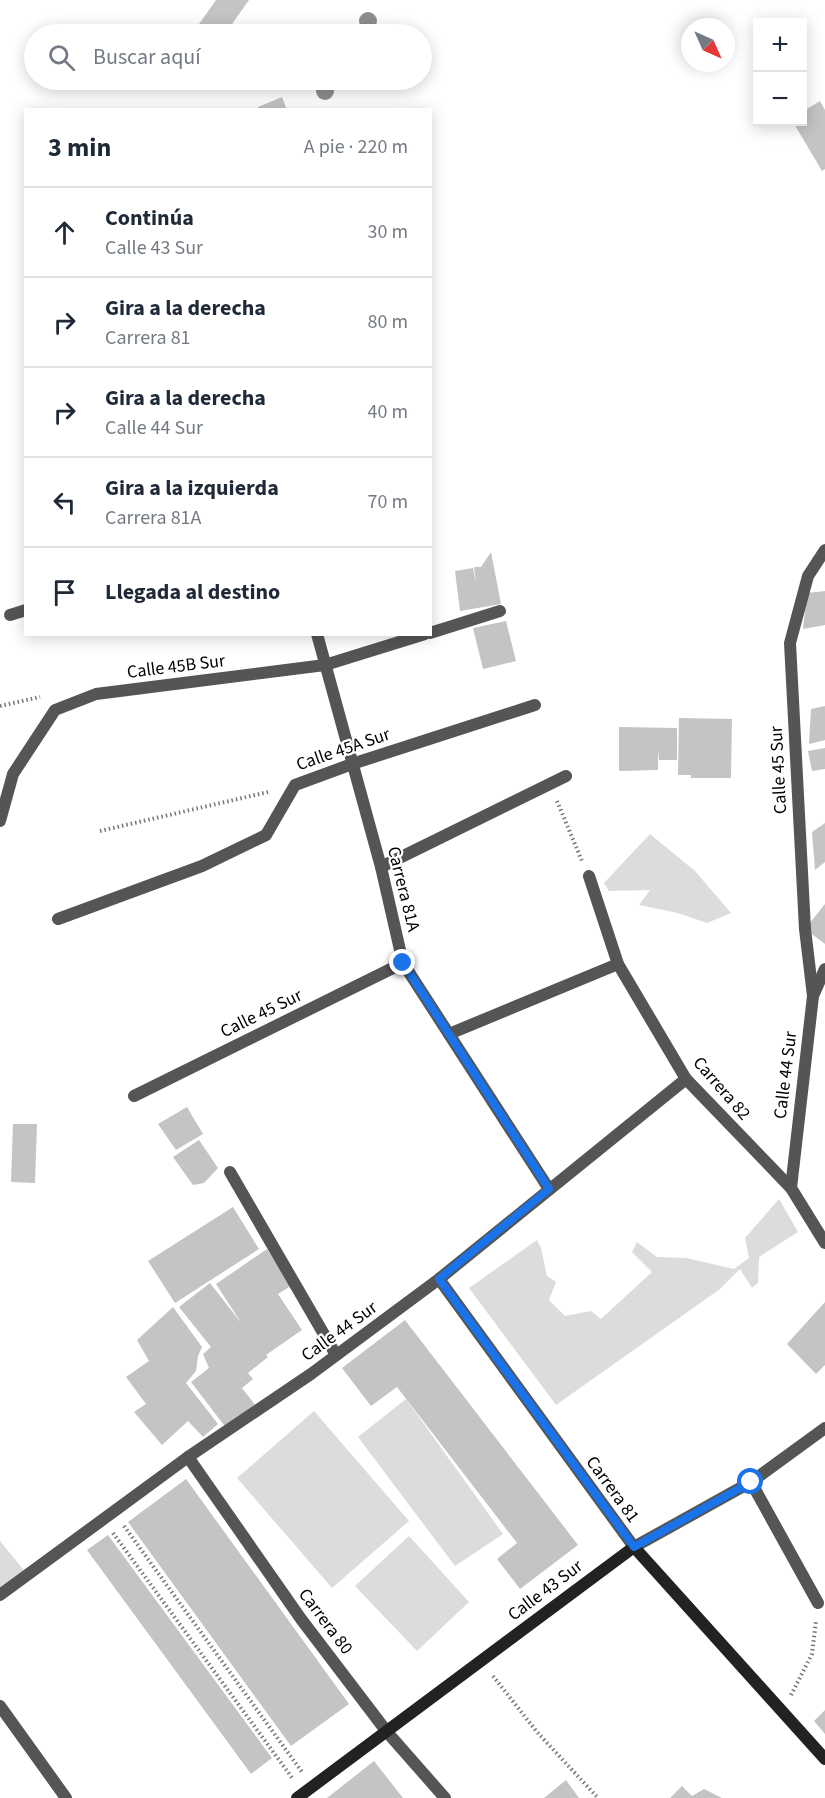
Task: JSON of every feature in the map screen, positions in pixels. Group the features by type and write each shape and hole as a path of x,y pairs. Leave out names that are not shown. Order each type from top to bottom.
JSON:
{"main road":[{"name":"Calle 43 Sur","path":"297,1798 634,1547"},
{"name":"Carrera 81","path":"634,1547 825,1759"}],"street":[{"name":"Calle 45 Sur","path":"813,996 805,929 790,642 808,576 825,550"},
{"path":"10,615 24,611"},
{"path":"432,632 500,611"},
{"name":"Carrera 81A","path":"318,636 381,867 403,963 549,1189"},
{"name":"Calle 45B Sur","path":"0,821 13,774 55,710 96,694 325,665 419,636"},
{"name":"Calle 45A Sur","path":"58,919 202,866 266,835 295,785 352,764 535,705"},
{"path":"381,867 566,776"},
{"name":"Carrera 82","path":"589,876 618,964 686,1079 790,1188 825,1243"},
{"name":"Calle 45 Sur","path":"134,1096 403,963"},
{"path":"449,1034 618,964"},
{"name":"Calle 44 Sur","path":"790,1188 813,996 825,969"},
{"name":"Calle 44 Sur","path":"0,1595 188,1457 336,1355 439,1279 686,1079"},
{"path":"230,1172 336,1355"},
{"name":"Carrera 81","path":"439,1279 634,1547"},
{"name":"Calle 43 Sur","path":"634,1547 751,1482 825,1428"},
{"name":"Carrera 80","path":"188,1457 300,1619 387,1732 445,1798"},
{"path":"751,1482 818,1603"},
{"path":"0,1707 66,1798"}],"path":[{"path":"550,784 589,876"},
{"path":"100,831 295,785"},
{"path":"108,1516 306,1778"},
{"path":"108,1516 297,1785"},
{"path":"788,1702 812,1654 818,1603"},
{"path":"482,1661 537,1732 598,1798"}],"shaded area":[{"path":"650,834 695,871 731,913 707,923 678,913 639,905 650,890 609,891 604,883"},
{"path":"779,1199 798,1232 759,1257 758,1283 752,1288 740,1269 720,1289 556,1405 469,1288 537,1240 547,1276 556,1282 549,1300 565,1316 591,1311 601,1319 652,1272 632,1252 637,1242 657,1257 686,1258 734,1269 749,1258 745,1238"},
{"path":"406,1399 503,1534 455,1566 358,1437"},
{"path":"314,1411 409,1521 332,1588 237,1478"},
{"path":"409,1536 469,1602 417,1651 355,1586"},
{"path":"0,1541 27,1574 0,1595"}],"building":[{"path":"216,0 249,0 232,24 199,24"},
{"path":"282,97 286,108 258,108"},
{"path":"820,101 825,110 825,169 822,171 795,126 807,126 807,109"},
{"path":"491,552 501,604 460,611 455,571 473,568 476,583 474,567 481,567"},
{"path":"825,591 825,625 803,629 807,593"},
{"path":"506,621 516,661 483,669 473,628"},
{"path":"825,706 825,740 809,744 811,709"},
{"path":"679,718 732,719 731,778 691,778 691,775 678,775"},
{"path":"619,727 677,728 677,760 659,760 658,749 658,770 619,771"},
{"path":"825,748 825,769 812,771 808,751"},
{"path":"825,823 825,862 815,870 812,832"},
{"path":"825,904 825,944 805,929"},
{"path":"187,1107 203,1134 176,1150 158,1124"},
{"path":"13,1124 37,1124 35,1183 11,1182"},
{"path":"199,1140 218,1168 204,1183 193,1185 173,1157"},
{"path":"233,1207 259,1249 175,1303 148,1261"},
{"path":"267,1249 291,1286 278,1294 302,1330 266,1355 268,1357 248,1373 253,1379 242,1388 256,1406 227,1429 191,1382 209,1368 203,1354 211,1347 179,1307 210,1283 242,1324 216,1284"},
{"path":"825,1302 825,1365 816,1374 787,1344"},
{"path":"173,1307 202,1347 196,1371 186,1383 218,1424 203,1437 188,1421 162,1445 134,1412 146,1404 126,1377 149,1361 137,1340"},
{"path":"405,1320 578,1545 520,1589 497,1559 517,1543 397,1387 371,1406 342,1368"},
{"path":"186,1479 349,1704 291,1746 128,1522"},
{"path":"108,1535 272,1758 251,1774 87,1550"},
{"path":"825,1710 825,1734 814,1721"},
{"path":"374,1761 403,1798 327,1798"},
{"path":"566,1780 579,1798 544,1798"},
{"path":"682,1786 692,1796 704,1789 722,1798 670,1798"}],"route":[{"path":"403,963 549,1189 439,1279 634,1547 751,1482"}]}
